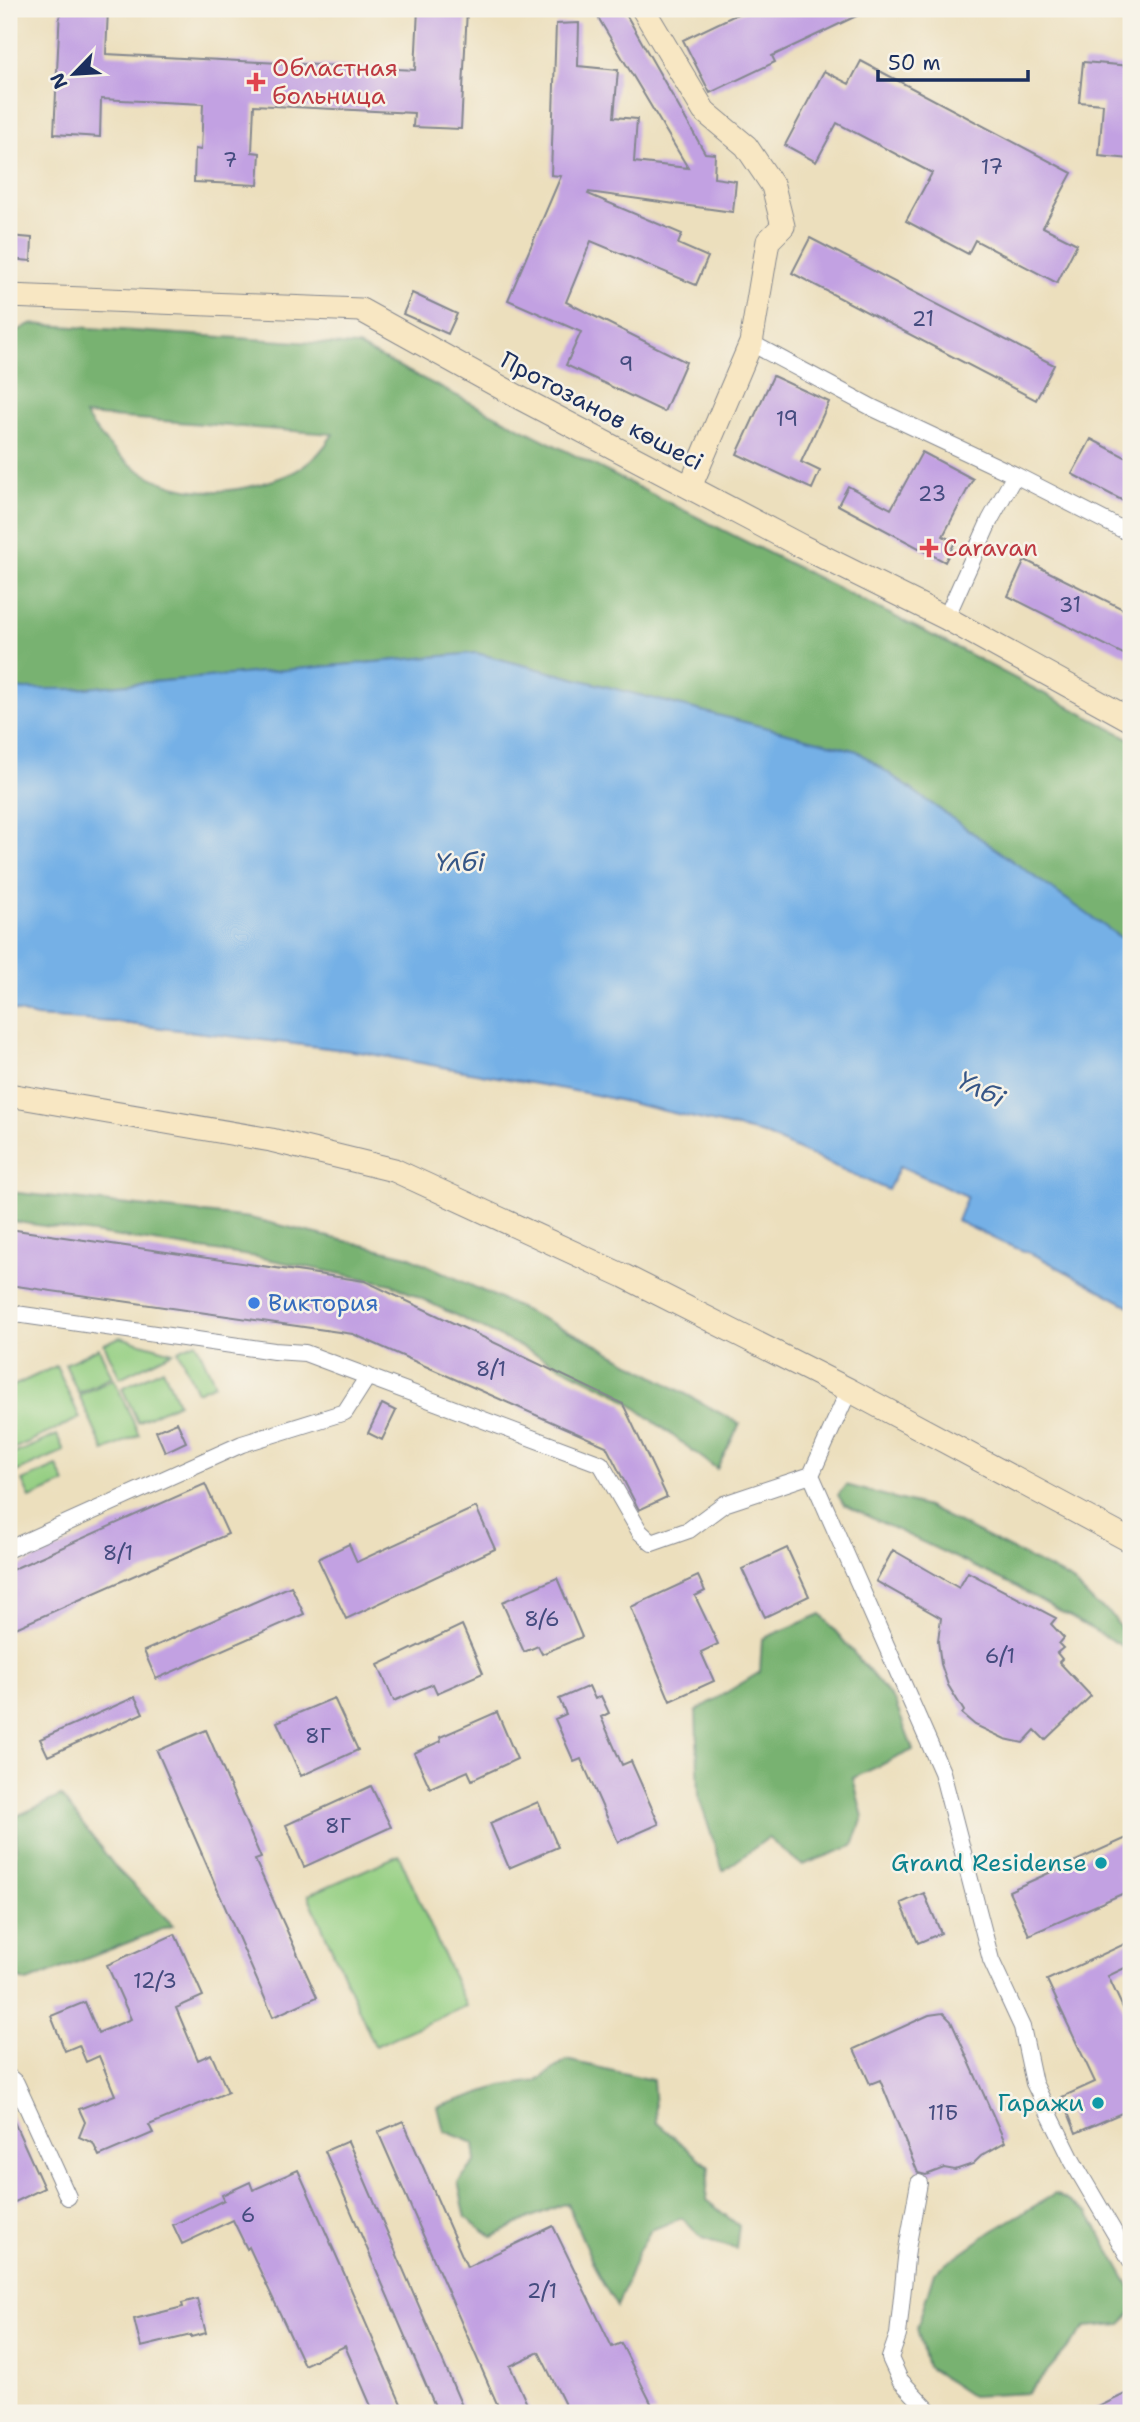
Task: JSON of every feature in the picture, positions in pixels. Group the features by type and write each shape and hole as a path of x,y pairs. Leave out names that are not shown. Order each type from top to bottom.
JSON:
{"street":[{"path":"643,9 704,111 746,146 773,186 783,226 768,242 751,343 690,487"},
{"name":"Протозанов көшесі","path":"9,296 361,310 520,398 946,618 1131,720"},
{"path":"751,343 873,408 1015,475 1131,534"},
{"path":"946,618 990,520 1015,475"},
{"path":"9,1095 271,1140 394,1170 624,1276 849,1390 1131,1541"},
{"path":"9,1313 304,1353 601,1464 640,1532 652,1543 689,1530 724,1504 811,1475 849,1390"},
{"path":"9,1549 242,1444 345,1412 368,1376"},
{"path":"811,1475 942,1772 991,1960 1022,2027 1034,2083 1073,2162 1131,2261"},
{"path":"9,2077 16,2083 68,2197"},
{"path":"919,2183 907,2249 898,2335 890,2358 900,2380 931,2413"}],"green space":[{"path":"30,324 358,346 959,649 1131,739 1131,945 857,751 476,653 74,689 9,689 9,336","holes":["85,415 333,434 311,461 283,477 233,490 207,491 160,481 139,470 120,456"]},
{"path":"9,1192 250,1218 408,1256 588,1340 740,1424 717,1469 616,1393 391,1284 257,1257 9,1221"},
{"path":"120,1337 173,1352 120,1378 104,1344"},
{"path":"196,1342 215,1384 197,1392 178,1350"},
{"path":"99,1348 112,1377 78,1393 65,1364"},
{"path":"56,1366 80,1418 9,1451 9,1388"},
{"path":"163,1369 178,1403 138,1422 122,1388"},
{"path":"114,1379 139,1435 104,1451 79,1395"},
{"path":"57,1435 64,1451 9,1475 9,1456"},
{"path":"57,1466 65,1483 30,1498 22,1481"},
{"path":"846,1485 927,1507 1070,1579 1095,1604 1111,1614 1121,1629 1131,1627 1131,1651 1009,1583 844,1505 838,1495"},
{"path":"821,1614 895,1702 913,1750 853,1778 863,1817 853,1846 802,1865 768,1838 723,1871 699,1797 696,1711 760,1672 762,1639"},
{"path":"61,1796 117,1869 173,1925 27,1982 12,1976 17,1816"},
{"path":"399,1855 466,2006 375,2046 308,1895"},
{"path":"566,2060 653,2080 656,2122 709,2167 706,2200 739,2226 736,2249 702,2238 682,2218 651,2230 639,2250 617,2307 599,2277 567,2203 529,2218 493,2237 466,2218 458,2182 476,2161 474,2143 444,2131 438,2107 501,2086 537,2081"},
{"path":"1055,2194 1088,2212 1131,2288 1131,2314 1121,2324 1086,2327 1028,2393 971,2396 927,2367 917,2328 934,2272 992,2231"}],"water":[{"name":"Үлбі","path":"476,653 857,751 1131,945 1131,1307 1037,1256 957,1221 967,1196 900,1166 888,1190 763,1134 596,1095 360,1052 113,1022 36,1017 9,1009 9,689 74,689"}],"building":[{"path":"60,9 108,9 106,54 415,70 418,9 467,9 461,129 413,127 414,113 254,105 252,152 260,153 258,185 194,182 195,149 201,150 203,104 101,99 100,137 54,134"},
{"path":"593,9 623,9 705,153 715,154 714,178 736,181 733,212 589,192 588,194 682,234 678,244 708,257 696,285 591,241 566,302 686,362 664,412 566,365 581,332 508,300 561,176 551,175 556,24 579,23 578,66 618,70 614,117 637,119 634,162 688,168"},
{"path":"748,9 871,9 772,56 775,62 710,93 683,40"},
{"path":"861,61 1072,173 1043,227 1077,244 1057,283 975,240 968,254 906,221 932,173 837,123 816,162 785,145 824,71 849,84"},
{"path":"1083,62 1131,66 1131,159 1099,156 1103,104 1079,102"},
{"path":"9,236 32,238 31,261 9,259"},
{"path":"810,238 1054,365 1036,400 792,273"},
{"path":"412,293 457,314 448,334 403,314"},
{"path":"773,376 829,402 801,462 820,471 812,489 737,454"},
{"path":"1091,439 1131,460 1131,505 1072,474"},
{"path":"922,452 973,479 943,536 955,542 945,562 838,505 848,486 891,509"},
{"path":"1025,560 1131,613 1131,658 1008,596"},
{"path":"9,1229 365,1281 623,1404 667,1497 639,1510 606,1446 353,1334 9,1285"},
{"path":"382,1404 396,1411 382,1440 368,1433"},
{"path":"177,1422 186,1442 165,1452 156,1431"},
{"path":"205,1484 228,1534 9,1631 9,1571"},
{"path":"476,1507 495,1549 346,1619 318,1559 349,1544 357,1562"},
{"path":"787,1548 809,1596 765,1617 742,1569"},
{"path":"893,1550 959,1588 968,1572 1056,1618 1051,1624 1064,1638 1059,1644 1063,1648 1057,1653 1062,1659 1059,1662 1091,1696 1045,1740 1035,1730 1023,1743 1005,1739 975,1725 962,1714 964,1711 948,1685 941,1664 938,1641 941,1618 876,1581"},
{"path":"698,1576 705,1591 695,1596 718,1644 701,1652 714,1681 670,1701 631,1607"},
{"path":"557,1578 582,1637 542,1654 538,1646 524,1652 502,1602"},
{"path":"291,1586 304,1614 156,1679 144,1651"},
{"path":"462,1625 483,1673 437,1693 433,1684 394,1701 378,1665"},
{"path":"589,1686 595,1699 601,1696 609,1713 601,1717 622,1765 631,1761 659,1824 618,1842 581,1759 574,1762 555,1719 566,1714 559,1699"},
{"path":"135,1697 143,1713 48,1756 40,1739"},
{"path":"334,1698 358,1750 301,1776 277,1722"},
{"path":"497,1712 517,1759 472,1780 468,1771 430,1788 414,1753 441,1741 440,1737"},
{"path":"206,1730 261,1858 255,1860 317,1997 273,2017 157,1751"},
{"path":"371,1786 391,1827 304,1867 286,1825"},
{"path":"538,1802 558,1847 509,1868 490,1823"},
{"name":"Grand Residense","path":"1131,1836 1131,1890 1029,1935 1009,1891"},
{"path":"924,1893 941,1933 918,1943 901,1903"},
{"path":"175,1934 203,1996 176,2008 198,2060 211,2054 228,2092 149,2125 153,2133 99,2156 93,2143 79,2137 85,2122 79,2109 115,2095 99,2056 86,2062 79,2045 65,2051 51,2016 85,2002 98,2033 131,2019 107,1965"},
{"path":"1131,1941 1131,1965 1108,1976 1131,2025 1131,2109 1076,2133 1062,2097 1095,2082 1047,1980"},
{"path":"943,2013 951,2021 1005,2142 973,2164 955,2170 944,2168 926,2175 918,2173 880,2080 870,2084 854,2049 929,2015"},
{"path":"9,2111 44,2188 9,2205"},
{"path":"403,2121 467,2267 553,2226 612,2347 621,2343 656,2413 569,2413 539,2352 510,2366 531,2413 501,2413 378,2132"},
{"path":"348,2141 465,2413 438,2413 325,2151"},
{"path":"298,2170 405,2413 374,2413 345,2346 304,2365 249,2247 247,2249 233,2220 182,2244 173,2225 224,2200 222,2195 250,2182 253,2190"},
{"path":"197,2299 206,2333 141,2347 134,2319 183,2307 182,2303"},
{"path":"1131,2391 1131,2413 1086,2413"}],"place":[{"name":"Областная больница","path":"256,82"},
{"name":"Caravan","path":"929,548"},
{"name":"Виктория","path":"254,1303"},
{"name":"Grand Residense","path":"1101,1863"},
{"name":"Гаражи","path":"1098,2103"}]}
